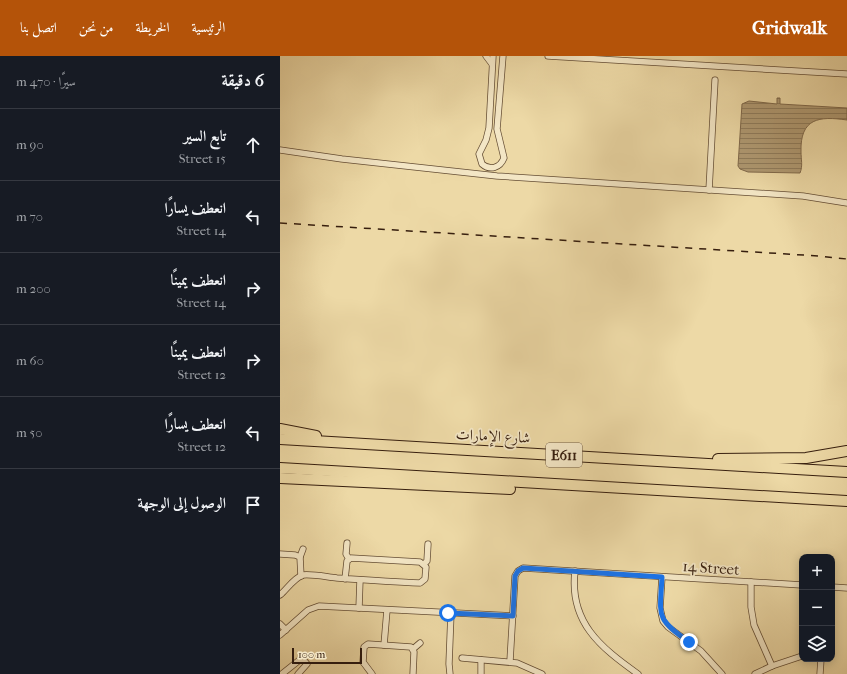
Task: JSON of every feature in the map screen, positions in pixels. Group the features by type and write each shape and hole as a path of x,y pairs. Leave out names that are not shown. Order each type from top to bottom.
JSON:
{"highway":[{"path":"280,429 346,442"},
{"name":"شارع الإمارات","path":"280,439 847,472"},
{"path":"706,464 724,458 797,459 847,452"},
{"name":"E611","path":"280,468 847,501"},
{"path":"280,478 662,496 719,494"},
{"path":"280,484 445,492 509,489"}],"street":[{"path":"486,56 492,64"},
{"path":"493,56 488,128 486,140 478,154 482,164 491,168 498,166 504,158 497,129 502,59 509,56"},
{"path":"548,56 847,74"},
{"path":"709,190 715,80"},
{"path":"280,150 342,159 497,176 803,196 847,204"},
{"path":"347,543 346,554 349,559"},
{"path":"280,595 302,576 420,583 426,577 424,564 427,561 428,544"},
{"path":"302,576 300,557 303,549"},
{"path":"280,554 295,555 300,557"},
{"path":"349,559 420,562 424,564"},
{"path":"345,579 347,561 349,559"},
{"name":"14 Street","path":"510,661 515,576 518,571 529,568 799,585"},
{"path":"575,571 575,599 583,622 607,651 638,674"},
{"path":"662,577 660,608 664,621 668,627 701,651 722,674"},
{"path":"359,608 360,580"},
{"path":"751,582 751,607 754,625 772,666"},
{"path":"835,587 847,588"},
{"path":"280,635 313,607 325,606 513,616"},
{"path":"384,645 387,610"},
{"path":"450,674 451,613"},
{"path":"280,624 286,630"},
{"path":"413,674 413,649 420,643"},
{"path":"372,674 363,662 364,647 368,644 408,647 413,649"},
{"path":"755,674 772,666 799,657"},
{"path":"282,674 302,658 307,664 298,674"},
{"path":"462,658 510,661 524,665 542,674"},
{"path":"481,660 481,674"},
{"path":"820,662 820,674"},
{"path":"446,674 449,664"}],"shaded area":[{"path":"777,98 780,98 780,104 847,108 847,120 820,119 808,126 804,132 802,141 802,165 800,173 748,172 740,169 738,166 742,104 749,101 777,104"}],"railway":[{"path":"280,223 819,256 847,259"}],"route":[{"path":"448,613 513,616 515,576 518,571 523,568 662,577 661,615 668,627 689,642"}]}
